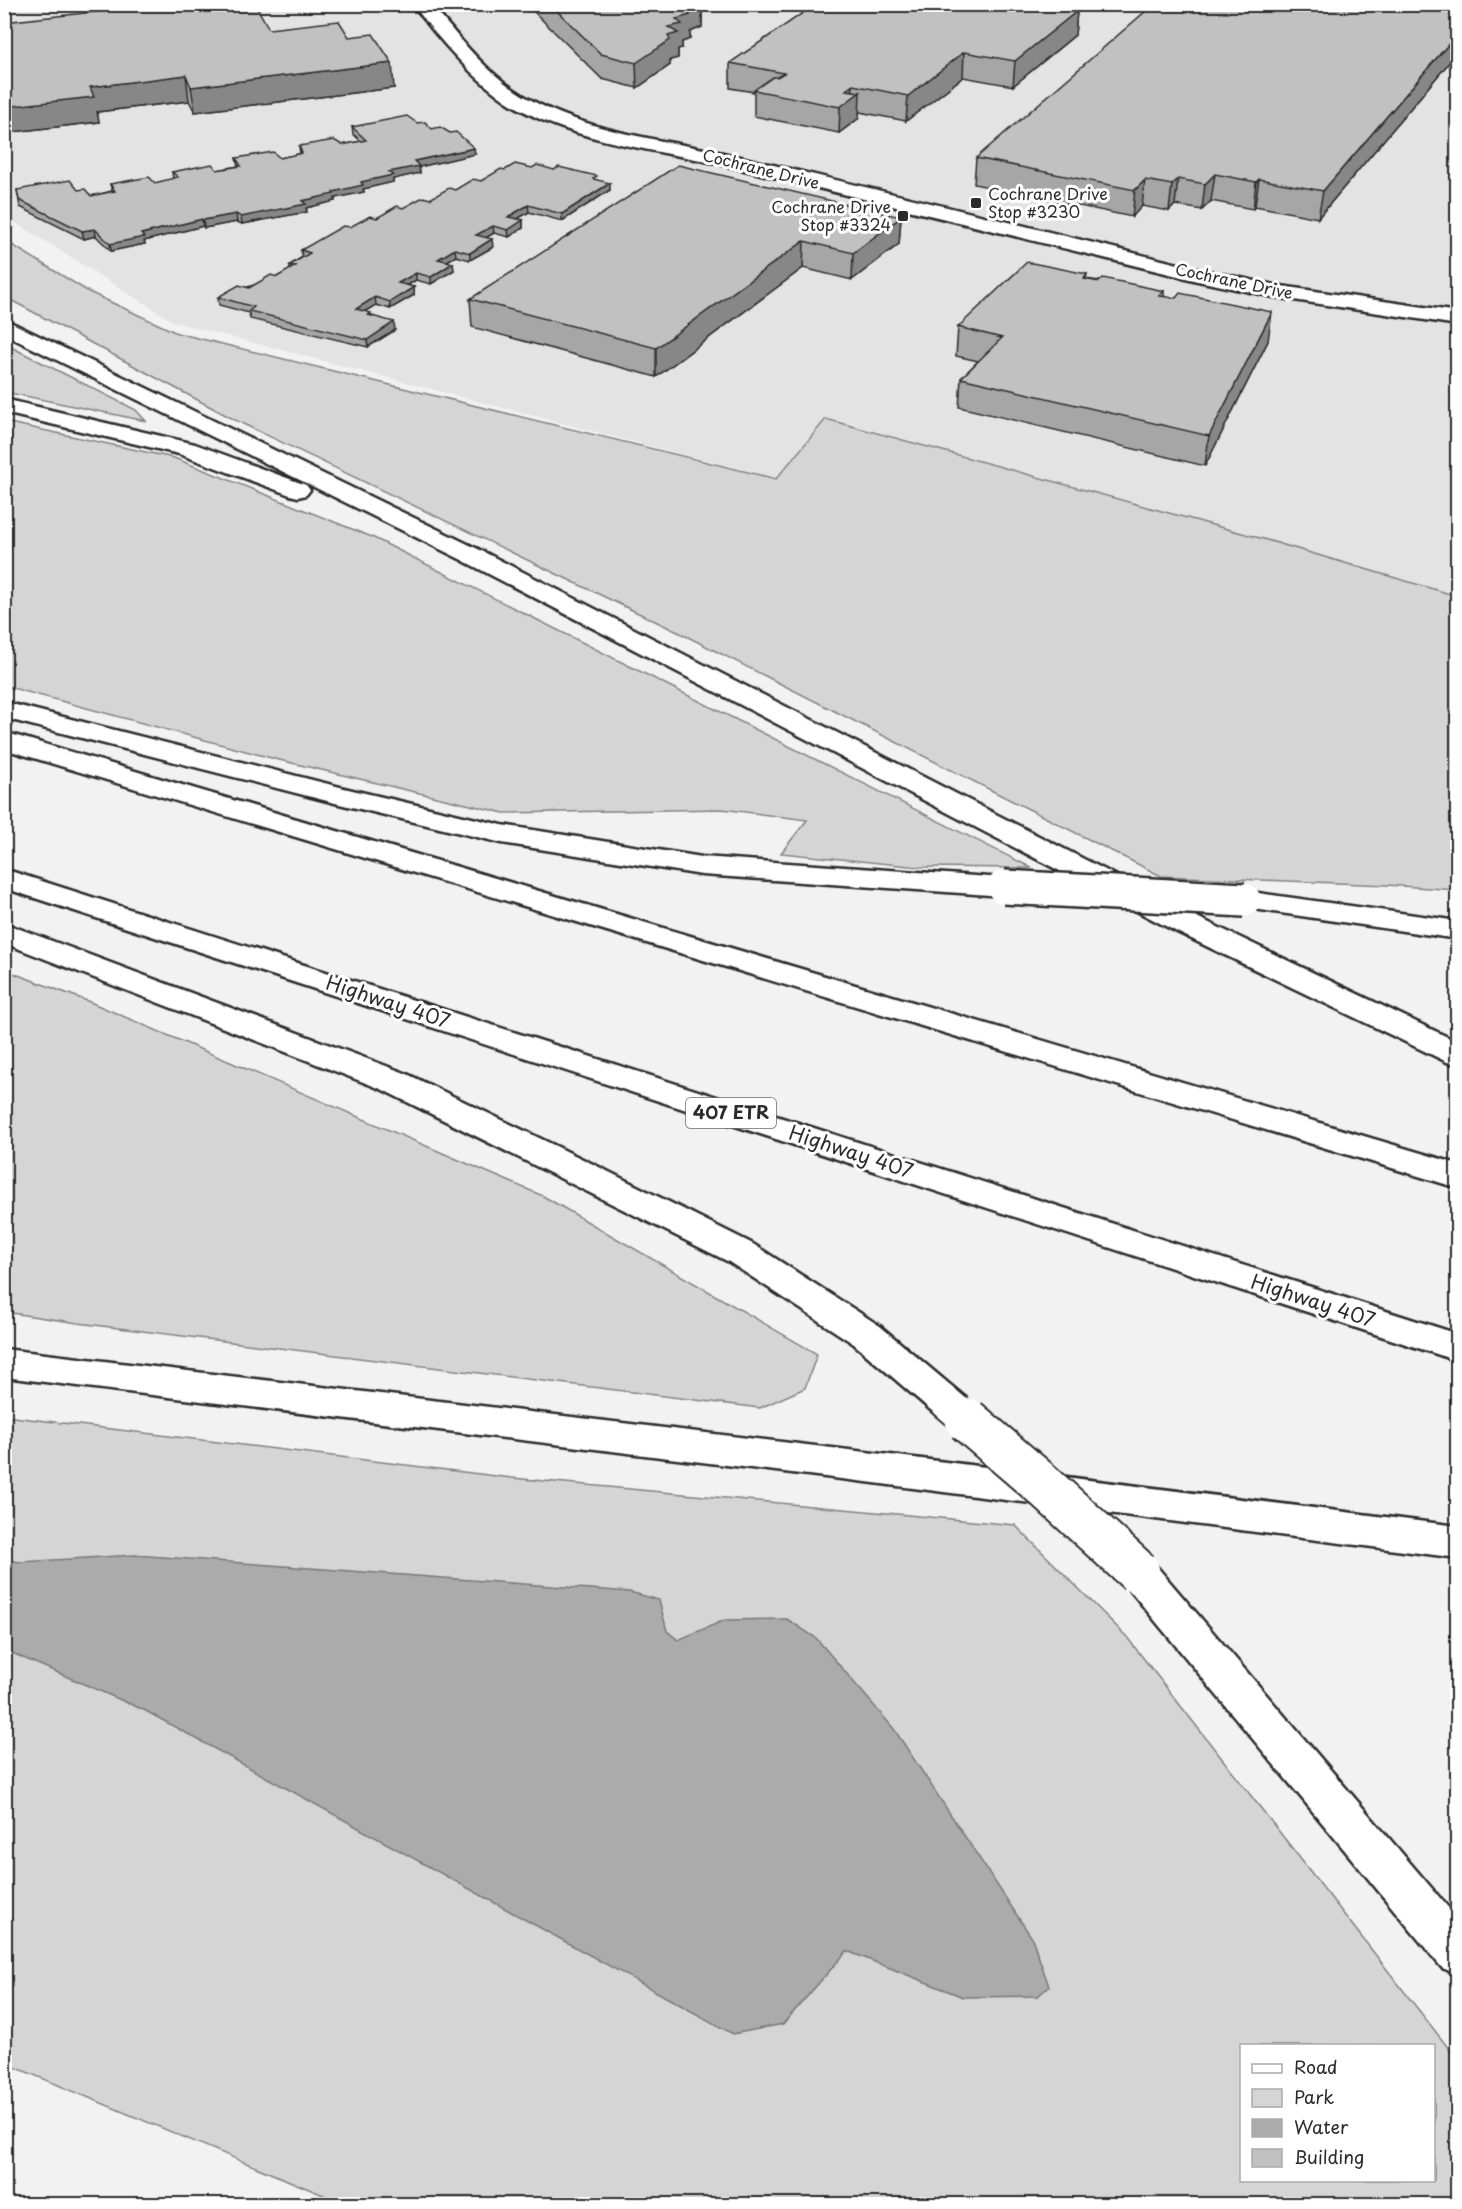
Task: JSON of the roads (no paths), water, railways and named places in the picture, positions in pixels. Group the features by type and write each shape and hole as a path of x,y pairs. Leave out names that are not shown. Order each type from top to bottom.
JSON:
{"main road":[{"name":"Cochrane Drive","path":"421,4 485,73 517,99 589,129 689,151 1198,275 1274,291 1458,319"},
{"path":"4,325 468,554 1188,925 1458,1055"},
{"path":"4,406 186,449 468,554"},
{"path":"4,710 333,794 502,834 702,866 1004,887 1458,911"},
{"path":"4,740 1458,1176"},
{"name":"Highway 407","path":"4,878 1458,1348"},
{"path":"1244,900 1458,930"},
{"path":"4,932 393,1081 741,1253 858,1328 1044,1486 1138,1572 1458,1953"},
{"path":"4,1363 874,1468 1458,1542"}],"water":[{"path":"135,1555 630,1592 659,1600 667,1631 678,1640 725,1620 787,1619 816,1638 894,1729 1032,1938 1049,1986 1038,1996 963,1997 847,1951 783,2024 733,2034 144,1710 5,1650 5,1560 21,1562"}],"place":[{"name":"Cochrane Drive Stop #3230","path":"976,203"},
{"name":"Cochrane Drive Stop #3324","path":"903,216"}]}
